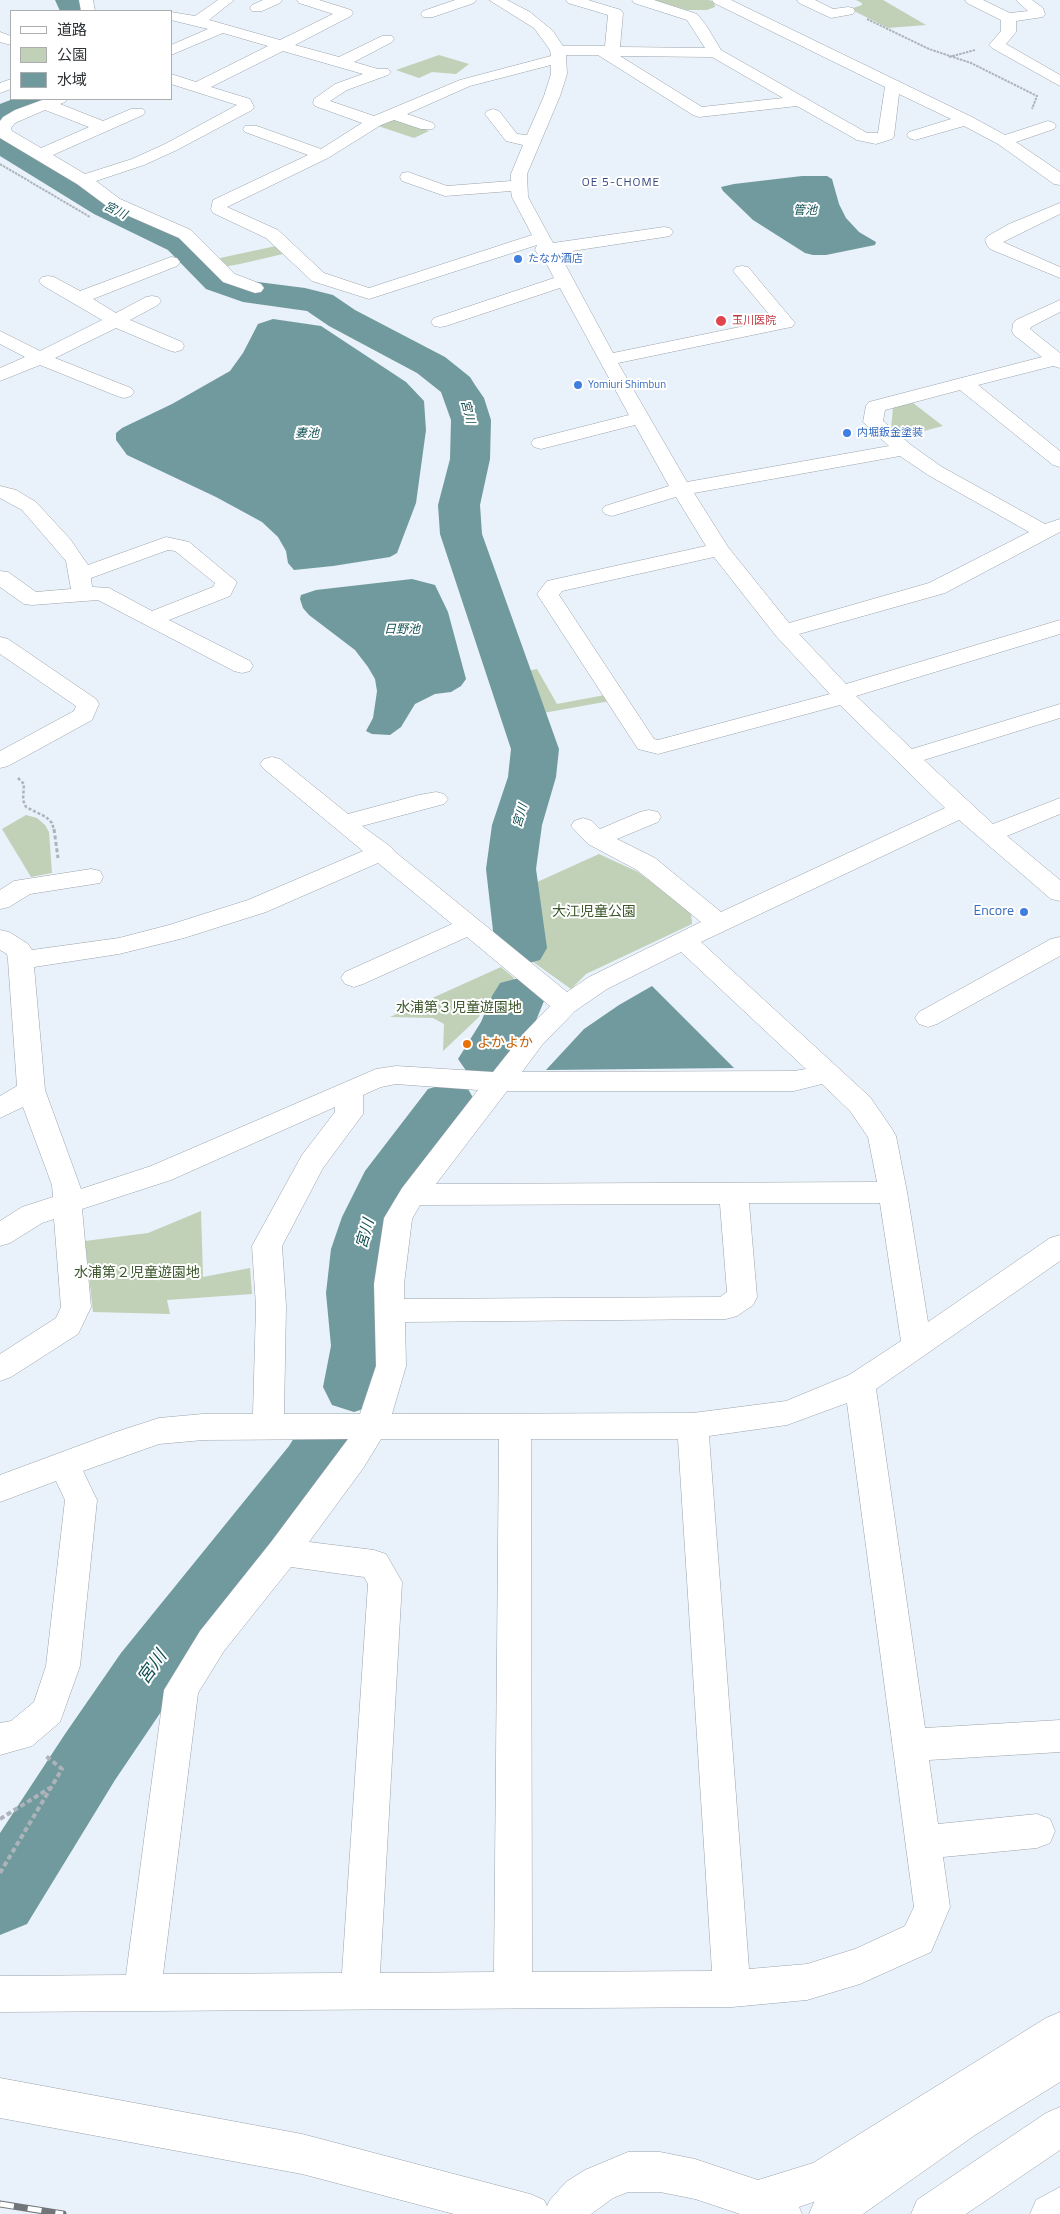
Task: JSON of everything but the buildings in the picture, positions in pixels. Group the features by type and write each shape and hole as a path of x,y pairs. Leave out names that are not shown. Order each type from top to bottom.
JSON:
{"main road":[{"path":"198,21 226,0"},
{"path":"257,8 276,0"},
{"path":"196,88 346,14 304,0"},
{"path":"428,14 469,0"},
{"path":"496,0 526,15 539,25 548,34 558,54 558,74 552,96 519,174 520,197 544,246 606,360 681,489 720,550 784,631 843,695 961,810 1058,889"},
{"path":"573,0 616,13 607,51"},
{"path":"639,0 692,17 758,2"},
{"path":"719,0 966,120 1004,141 1060,180"},
{"path":"804,0 831,14 848,11"},
{"path":"972,0 1008,18 1038,14 1038,11 1023,0"},
{"path":"172,16 198,21 379,74"},
{"path":"692,17 699,25 715,53"},
{"path":"1008,18 1009,32 996,45 1060,81"},
{"path":"172,51 221,28"},
{"path":"340,62 387,39"},
{"path":"607,51 699,112 800,101"},
{"path":"664,232 544,246 369,294 318,277 290,248 272,234 219,209 220,204 322,155 375,122 464,83 535,63 558,54 607,51 715,53 862,137 876,139 886,136 893,84"},
{"path":"375,122 321,103 322,99 341,87 394,68"},
{"path":"82,180 138,162 171,147 246,107 244,102 172,79"},
{"path":"103,127 52,101 21,113 9,120 3,128 5,134 82,180 114,203 185,234 228,278 255,288"},
{"path":"40,155 137,112"},
{"path":"393,114 427,126"},
{"path":"493,114 512,138 532,141"},
{"path":"915,135 966,120"},
{"path":"1004,141 1048,126"},
{"path":"251,129 322,155"},
{"path":"408,177 445,191 484,190 518,185"},
{"path":"1060,208 1015,228 994,240 996,245 1060,273"},
{"path":"79,298 171,262"},
{"path":"606,360 786,323 742,270"},
{"path":"48,281 116,321 175,346"},
{"path":"440,322 564,281"},
{"path":"0,375 40,358 152,302"},
{"path":"1058,361 1021,331 1022,324 1060,305"},
{"path":"0,337 40,358 124,392"},
{"path":"1053,528 935,471 904,449 873,422 876,406 1058,361"},
{"path":"963,383 1060,461"},
{"path":"541,442 640,418"},
{"path":"612,510 681,489 904,449"},
{"path":"0,492 9,494 29,506 63,543 76,561 81,585"},
{"path":"784,631 937,588 1053,528"},
{"path":"2,582 32,599 81,585 166,543 182,546 226,582 222,591 151,619"},
{"path":"720,550 555,586 548,594 646,744 658,747 843,695 1060,627"},
{"path":"81,585 101,593 242,666"},
{"path":"0,644 88,704 84,715 0,761"},
{"path":"906,758 1060,711"},
{"path":"272,764 382,852 566,1005"},
{"path":"345,823 418,802 436,800"},
{"path":"990,834 1060,805"},
{"path":"142,1993 181,1690 212,1641 283,1552 353,1458 372,1427 391,1366 388,1284 398,1218 412,1195 498,1082 533,1039 566,1005 598,983 719,923 961,810"},
{"path":"649,817 590,833 646,864 719,923"},
{"path":"21,960 119,946 175,932 257,906 382,852"},
{"path":"0,901 23,887 91,876"},
{"path":"354,978 470,926"},
{"path":"0,938 19,950 32,1090 66,1185 76,1307 67,1326 0,1369"},
{"path":"684,941 860,1104 882,1136 893,1192 917,1345"},
{"path":"928,1018 1060,945"},
{"path":"0,1235 32,1216 161,1172 376,1078 396,1075 498,1082 794,1081 827,1074"},
{"path":"0,1108 32,1090"},
{"path":"268,1426 271,1306 267,1246 312,1162 348,1114 349,1090"},
{"path":"412,1195 893,1192"},
{"path":"390,1312 726,1308 742,1298 734,1193"},
{"path":"0,1489 126,1441 159,1431 202,1427 268,1426 693,1426 787,1413 824,1400 860,1384 1060,1246"},
{"path":"0,1994 732,1989 807,1982 860,1966 918,1939 932,1907 860,1384"},
{"path":"513,1990 515,1425"},
{"path":"693,1426 732,1989"},
{"path":"10,1737 48,1711 63,1666 81,1500 64,1466"},
{"path":"283,1552 374,1564 384,1582 360,1992"},
{"path":"910,1745 1060,1736"},
{"path":"924,1842 1037,1831"},
{"path":"564,2214 580,2196 599,2184 628,2172 660,2172 695,2179 770,2207 822,2180 1060,2031"},
{"path":"829,2214 961,2121 1060,2060"},
{"path":"0,2098 302,2154 530,2214"},
{"path":"932,2214 1060,2127"},
{"path":"1050,2214 1060,2207"}],"path":[{"path":"848,11 929,49 971,63 1037,96 1031,111"},
{"path":"0,761 24,784 23,800 26,807 46,817 52,823 55,833 60,881"},
{"path":"0,1873 62,1769 10,1737"},
{"path":"0,1819 52,1787"}],"green space":[{"path":"653,0 709,0 714,2 715,7 707,10 687,10"},
{"path":"856,0 883,0 926,25 888,28 850,9 862,5 862,3"},
{"path":"439,55 469,64 456,74 432,72 419,78 396,70"},
{"path":"395,118 429,131 414,138 378,126"},
{"path":"276,246 283,254 223,267 220,258"},
{"path":"913,403 943,426 901,437 891,429 893,407"},
{"path":"537,669 557,704 605,695 610,701 532,715 513,674"},
{"path":"26,815 37,818 45,825 49,832 52,873 31,877 2,829"},
{"name":"大江児童公園","path":"599,854 638,872 691,912 692,924 586,974 571,989 529,959 524,888"},
{"name":"水浦第３児童遊園地","path":"501,967 514,978 506,1009 483,1006 479,1017 443,1051 444,1024 433,1018 390,1017"},
{"name":"水浦第２児童遊園地","path":"201,1211 203,1277 250,1268 252,1294 167,1300 170,1314 93,1312 85,1241 148,1233"}],"water":[{"name":"管池","path":"802,176 827,176 832,179 839,204 846,218 859,232 876,242 875,245 826,255 805,253 753,220 721,187"},
{"name":"妻池","path":"273,319 321,326 406,382 424,401 426,430 416,503 397,553 390,557 294,570 288,563 286,551 278,537 262,522 216,497 127,455 116,440 116,433 122,428 172,404 230,371 243,353 258,324"},
{"name":"日野池","path":"412,579 435,585 448,612 466,679 461,686 451,692 435,694 415,704 401,727 390,735 372,734 366,731 373,718 377,691 375,679 355,650 309,615 303,608 300,599 301,595 316,590"},
{"path":"652,986 734,1068 546,1070 584,1029 619,1005"}],"waterway":[{"name":"宮川","path":"70,0 75,10"},
{"name":"宮川","path":"0,115 39,100"},
{"name":"宮川","path":"0,142 106,207 181,242 219,281 243,291 305,299 320,303 342,318 431,365 456,385 464,398 471,420 470,459 459,505 461,534 535,749 532,777 517,825 511,869 521,948"},
{"name":"宮川","path":"486,1059 508,1023 519,996"},
{"name":"宮川","path":"354,1387 362,1346 356,1293 361,1249 371,1217 386,1186 448,1103"},
{"name":"宮川","path":"0,1899 90,1757 146,1675 312,1465 322,1448"}],"railway":[{"path":"0,2204 63,2214"}],"place":[{"name":"たなか酒店","path":"518,259"},
{"name":"玉川医院","path":"721,321"},
{"name":"Yomiuri Shimbun","path":"578,385"},
{"name":"内堀鈑金塗装","path":"847,433"},
{"name":"Encore","path":"1024,912"},
{"name":"よかよか","path":"467,1044"}],"district":[{"name":"OE 5-CHOME","path":"621,183"}]}
